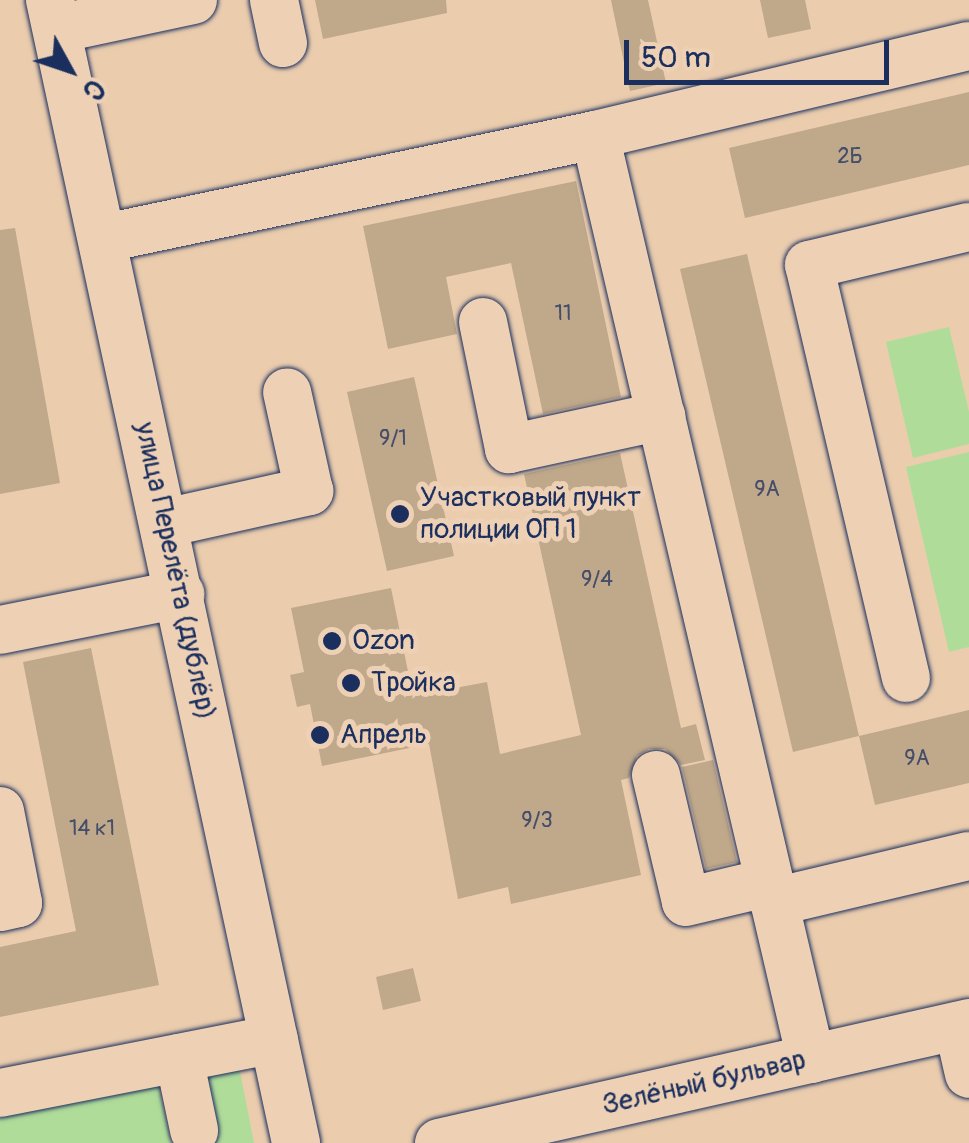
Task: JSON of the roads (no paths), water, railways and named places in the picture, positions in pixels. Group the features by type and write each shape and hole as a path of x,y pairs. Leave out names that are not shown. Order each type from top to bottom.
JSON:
{"street":[{"path":"54,14 193,0"},
{"name":"улица Перелёта (дублёр)","path":"54,14 296,1143"},
{"path":"105,238 595,135 969,46"},
{"path":"595,135 810,1059"},
{"path":"906,678 810,265 969,227"},
{"path":"483,322 509,449 660,416"},
{"path":"165,524 309,492 288,392"},
{"path":"0,630 180,594"},
{"path":"656,776 686,902 772,892 969,856"},
{"path":"0,812 18,903 0,907"},
{"path":"964,1024 969,1074"},
{"name":"Зелёный бульвар","path":"439,1143 964,1024"},
{"path":"0,1093 274,1039"},
{"path":"179,1058 194,1130"}],"place":[{"name":"Участковый пункт полиции ОП 1","path":"400,514"},
{"name":"Ozon","path":"332,641"},
{"name":"Тройка","path":"351,683"},
{"name":"Апрель","path":"320,735"}]}
